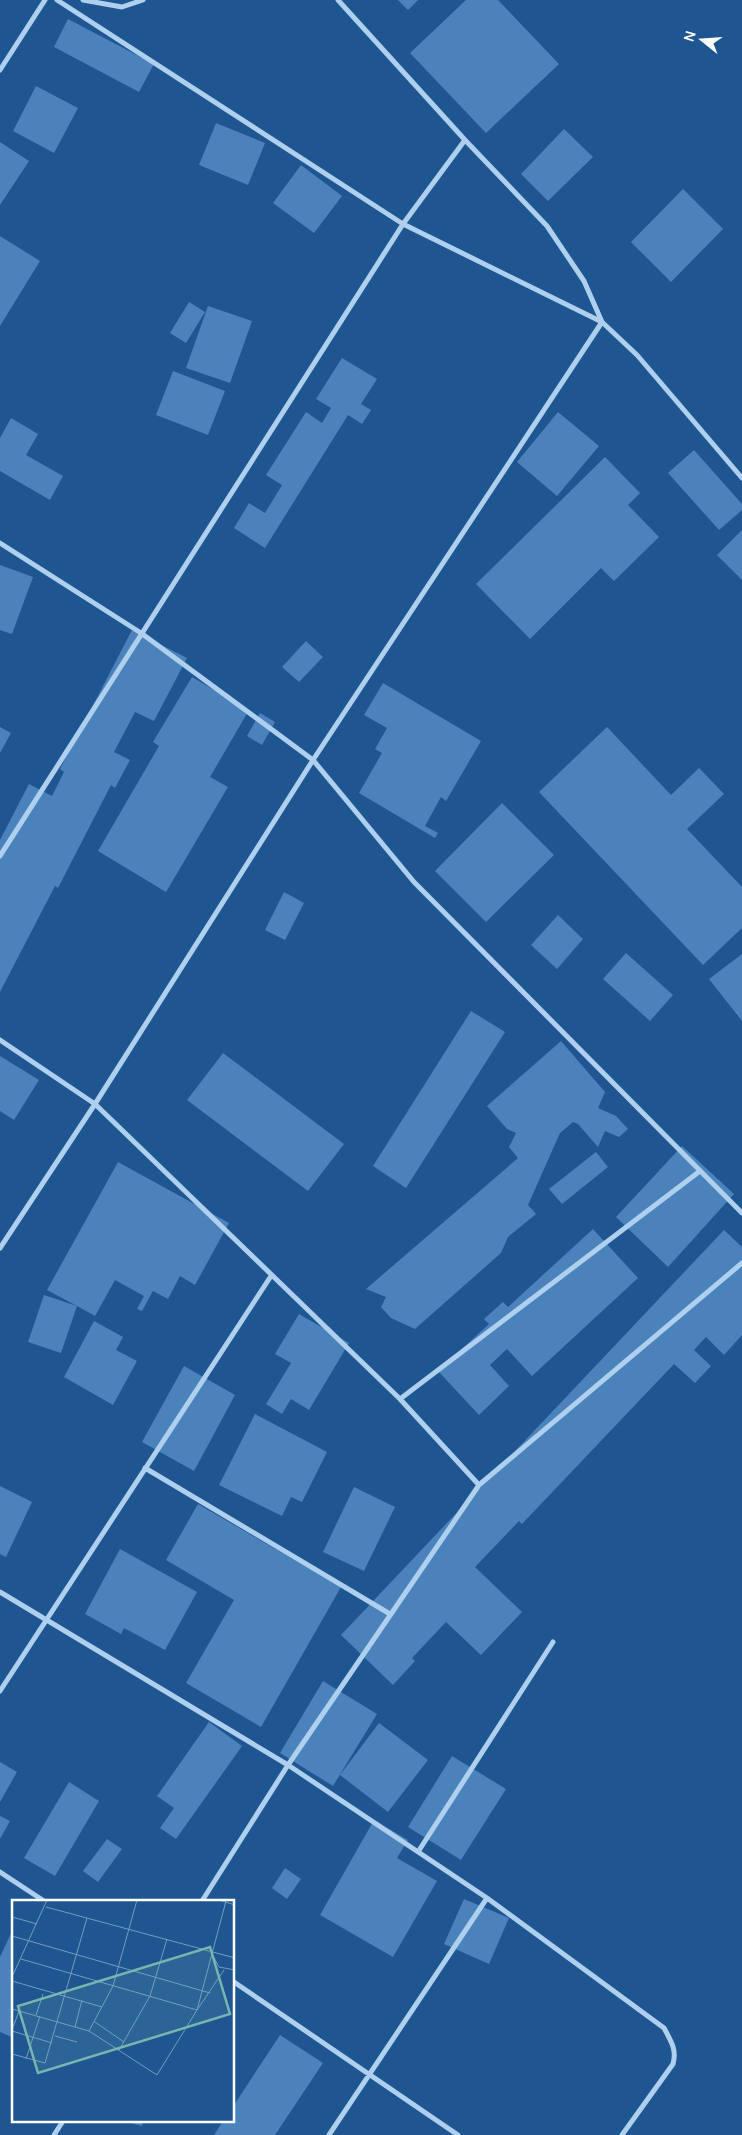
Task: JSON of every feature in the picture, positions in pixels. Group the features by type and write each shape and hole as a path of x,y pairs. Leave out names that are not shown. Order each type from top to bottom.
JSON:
{"street":[{"path":"0,70 45,0"},
{"path":"58,0 403,224 602,322 637,355 742,478"},
{"path":"82,0 122,7 143,0"},
{"path":"338,0 465,140 547,226 584,281 602,322"},
{"path":"0,856 403,224 465,140"},
{"path":"0,1248 95,1104 313,760 602,322"},
{"path":"0,544 141,633 313,760 414,882 742,1213"},
{"path":"0,1040 95,1104 400,1399 479,1485"},
{"path":"400,1399 700,1171"},
{"path":"203,1900 288,1765 479,1485 742,1263"},
{"path":"0,1691 271,1276"},
{"path":"144,1468 390,1614"},
{"path":"0,1592 288,1765 487,1898 664,2028 674,2047 675,2057 673,2064 622,2135"},
{"path":"418,1852 553,1642"},
{"path":"0,1872 42,1900"},
{"path":"329,2135 487,1898"},
{"path":"235,1983 458,2135"},
{"path":"54,2135 62,2122"}],"building":[{"path":"398,0 418,0 408,10"},
{"path":"466,0 498,0 559,64 486,133 410,53"},
{"path":"68,19 154,64 139,92 54,47"},
{"path":"36,86 78,108 54,153 13,131"},
{"path":"216,123 265,143 248,185 199,165"},
{"path":"564,129 593,157 548,201 521,174"},
{"path":"0,142 29,161 0,205"},
{"path":"301,165 342,196 314,233 273,203"},
{"path":"683,189 723,229 671,282 631,242"},
{"path":"0,236 40,261 0,326"},
{"path":"189,302 205,312 186,343 170,333"},
{"path":"208,306 252,321 230,383 186,368"},
{"path":"342,358 377,379 361,404 371,410 362,424 348,415 265,548 234,528 249,503 265,513 282,485 266,475 306,412 322,423 331,408 316,399"},
{"path":"173,371 225,391 208,435 156,415"},
{"path":"558,412 599,446 557,496 517,462"},
{"path":"11,418 38,434 26,455 63,476 50,500 0,471 0,438"},
{"path":"694,450 742,504 742,510 719,530 668,473"},
{"path":"605,457 640,493 628,505 659,537 614,581 601,568 530,639 476,584"},
{"path":"742,530 742,580 717,555"},
{"path":"0,565 33,577 12,634 0,630"},
{"path":"132,630 187,658 154,721 135,712 114,752 130,760 115,788 111,785 58,888 55,886 0,992 0,840 29,784 52,796 64,772 60,769"},
{"path":"306,641 323,657 299,682 282,667"},
{"path":"192,677 249,710 210,777 228,787 166,892 98,851 159,746 153,742"},
{"path":"383,683 481,741 446,801 441,797 425,826 438,833 435,838 359,793 382,753 375,749 387,728 364,715"},
{"path":"260,713 275,722 262,745 247,736"},
{"path":"0,727 11,733 0,753"},
{"path":"607,727 671,795 699,768 724,794 687,829 742,887 742,928 703,965 539,792"},
{"path":"502,803 554,855 486,922 435,871"},
{"path":"284,892 304,903 285,940 265,930"},
{"path":"558,915 583,939 557,969 531,945"},
{"path":"626,953 673,995 650,1021 603,979"},
{"path":"742,954 742,1021 709,979"},
{"path":"471,1011 505,1032 406,1188 373,1166"},
{"path":"561,1041 605,1092 598,1108 616,1116 628,1129 619,1137 605,1131 598,1147 578,1124 573,1122 560,1133 528,1205 536,1214 508,1237 501,1253 415,1329 391,1318 381,1307 386,1297 366,1289 518,1158 509,1147 516,1133 507,1129 487,1106"},
{"path":"223,1053 344,1144 308,1191 187,1100"},
{"path":"0,1056 39,1080 14,1120 0,1111"},
{"path":"682,1146 734,1194 668,1267 616,1217"},
{"path":"596,1152 608,1167 562,1204 549,1189"},
{"path":"118,1162 229,1223 195,1285 180,1276 168,1299 153,1291 142,1311 137,1309 144,1296 115,1280 95,1316 47,1290"},
{"path":"593,1229 638,1278 532,1376 507,1349 490,1365 509,1386 479,1415 438,1371 489,1324 484,1319 503,1302 508,1307"},
{"path":"724,1230 742,1247 742,1335 724,1355 706,1337 694,1350 711,1366 695,1383 674,1364 522,1524 519,1521 475,1567 522,1612 481,1655 446,1622 412,1658 415,1661 393,1685 341,1635"},
{"path":"44,1295 77,1306 61,1353 28,1342"},
{"path":"299,1314 349,1343 309,1410 291,1399 282,1414 266,1404 291,1363 275,1354"},
{"path":"94,1321 123,1337 116,1350 137,1361 113,1405 64,1377"},
{"path":"184,1366 235,1395 194,1471 142,1442"},
{"path":"255,1414 327,1452 302,1502 291,1497 282,1516 219,1485"},
{"path":"0,1486 32,1502 6,1557 0,1554"},
{"path":"354,1487 395,1507 364,1571 323,1552"},
{"path":"198,1504 341,1587 261,1727 186,1683 234,1600 166,1560"},
{"path":"120,1549 197,1592 165,1650 124,1628 121,1634 85,1614"},
{"path":"323,1681 377,1714 333,1786 280,1753"},
{"path":"209,1722 242,1746 176,1839 160,1828 174,1808 157,1796"},
{"path":"379,1723 428,1760 388,1812 340,1775"},
{"path":"452,1756 506,1789 461,1860 408,1827"},
{"path":"0,1762 17,1772 0,1802"},
{"path":"69,1782 99,1801 55,1876 24,1858"},
{"path":"0,1816 10,1821 0,1839"},
{"path":"374,1820 408,1840 397,1858 437,1881 393,1957 320,1915"},
{"path":"107,1839 122,1849 98,1882 83,1871"},
{"path":"285,1868 301,1879 287,1899 272,1888"},
{"path":"464,1899 509,1918 489,1964 444,1944"},
{"path":"12,1931 12,2037 0,2032 0,1957"},
{"path":"280,2035 323,2063 275,2135 214,2135 222,2122 235,2122 235,2103"},
{"path":"127,2122 143,2122 142,2126"}]}
